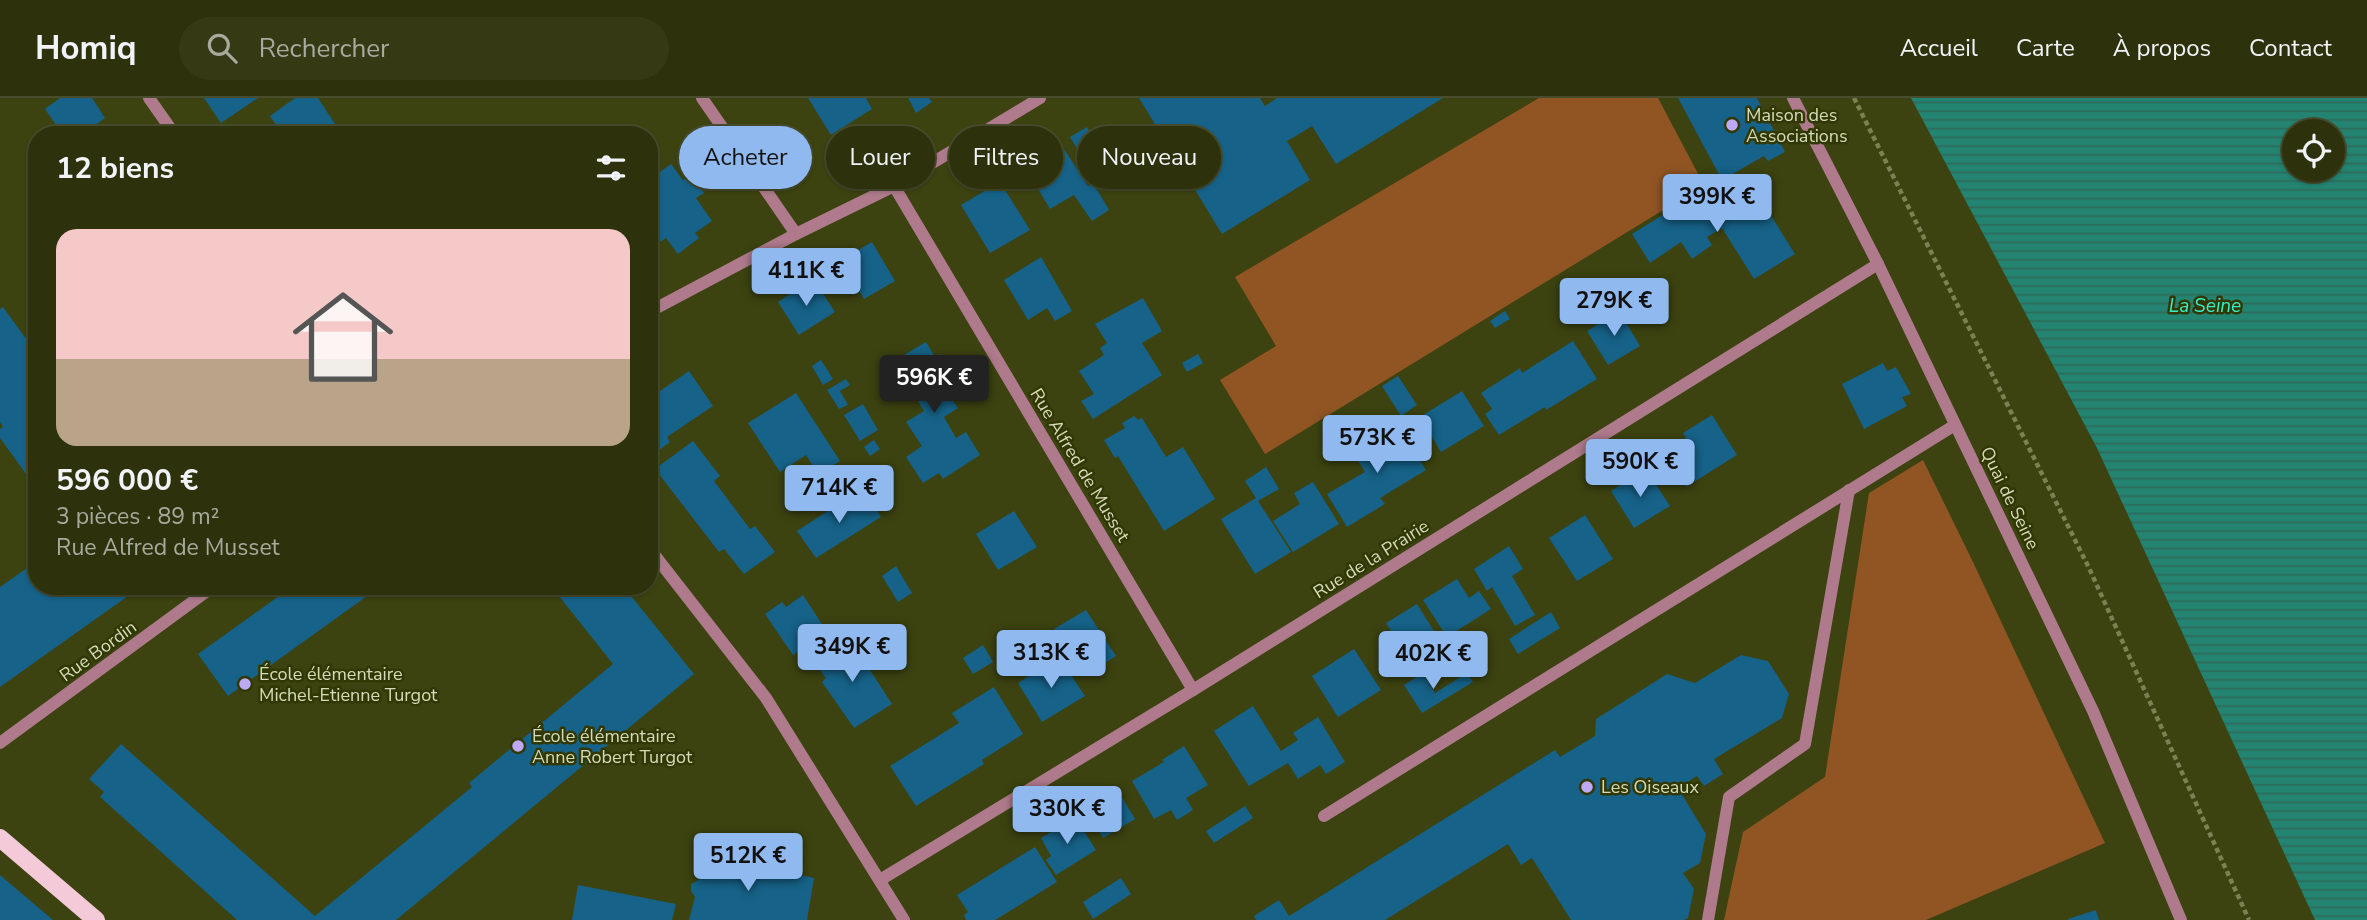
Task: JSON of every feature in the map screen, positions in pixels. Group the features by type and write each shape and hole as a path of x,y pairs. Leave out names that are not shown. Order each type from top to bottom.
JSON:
{"main road":[{"path":"0,838 96,920"}],"street":[{"path":"149,98 169,126"},
{"path":"702,98 796,234"},
{"path":"935,161 1040,98"},
{"name":"Quai de Seine","path":"1793,98 1878,264 2093,711 2181,920"},
{"path":"658,307 888,189"},
{"name":"Rue Alfred de Musset","path":"896,189 1193,690"},
{"name":"Rue de la Prairie","path":"880,880 1193,690 1878,264"},
{"path":"1324,816 1955,425"},
{"path":"1708,920 1729,797 1805,744 1849,489"},
{"path":"658,560 766,698 904,920"},
{"name":"Rue Bordin","path":"0,743 202,595"}],"path":[{"path":"1854,98 2088,568 2249,920"}],"shaded area":[{"path":"1539,98 1658,98 1704,185 1265,454 1220,380 1276,346 1235,277"},
{"path":"1923,460 2105,843 1926,920 1724,920 1743,832 1825,777 1869,493"}],"water":[{"name":"La Seine","path":"1911,98 2367,98 2367,920 2315,920 2097,448"}],"building":[{"path":"60,98 92,98 105,118 94,126 57,126 45,109"},
{"path":"204,98 258,98 221,123"},
{"path":"295,98 318,98 335,124 277,126 270,116"},
{"path":"808,98 866,98 872,109 845,126 826,127"},
{"path":"908,98 929,98 932,102 916,113"},
{"path":"1139,98 1260,98 1265,106 1277,98 1443,98 1336,164 1312,126 1287,141 1310,180 1222,234 1195,189 1221,189 1221,126 1156,126"},
{"name":"Maison des Associations","path":"1678,98 1757,98 1785,152 1768,161 1764,156 1722,180"},
{"path":"1077,133 1077,149 1070,137"},
{"path":"1063,150 1077,169 1077,189 1097,189 1109,210 1092,221 1074,195 1050,209 1038,189 1063,189"},
{"path":"671,164 679,175 679,189 701,189 704,193 696,198 712,221 695,233 699,238 678,254 666,238 658,243 658,173"},
{"path":"988,189 1004,189 1030,230 990,253 961,205"},
{"path":"1700,192 1717,219 1750,199 1760,216 1768,211 1795,254 1754,279 1722,228 1707,237 1712,245 1692,259 1681,242 1650,263 1632,234"},
{"path":"872,242 895,281 864,299 841,260"},
{"path":"1041,257 1072,311 1055,321 1047,308 1028,320 1004,280"},
{"path":"816,283 835,312 799,335 778,302 805,284 808,288"},
{"path":"1143,298 1162,331 1142,343 1162,375 1093,419 1081,401 1094,394 1079,371 1104,355 1100,348 1107,343 1095,324"},
{"path":"3,307 28,342 28,477 0,438 0,429 3,427 0,422 0,309"},
{"path":"1505,311 1510,319 1495,328 1490,321"},
{"path":"1619,311 1640,346 1608,365 1587,331"},
{"path":"1573,341 1597,379 1499,435 1485,414 1492,409 1481,393 1520,368 1522,373"},
{"path":"926,342 935,357 941,354 961,387 949,395 958,408 944,417 956,438 966,432 980,455 943,479 939,473 923,483 906,457 922,446 906,422 924,411 894,361"},
{"path":"1198,354 1203,363 1187,372 1182,363"},
{"path":"821,360 833,379 823,385 812,366"},
{"path":"1883,363 1887,371 1896,367 1911,394 1902,397 1907,406 1864,429 1842,384"},
{"path":"689,371 713,406 667,437 670,442 658,451 658,388 660,391"},
{"path":"1398,376 1417,405 1401,416 1382,386"},
{"path":"846,379 850,385 840,391 848,405 839,409 827,390"},
{"path":"1462,391 1484,426 1441,452 1420,417"},
{"path":"796,393 840,461 818,474 806,455 780,472 748,423"},
{"path":"863,404 878,430 860,441 844,415"},
{"path":"1712,415 1737,455 1686,487 1664,452 1686,438 1683,433"},
{"path":"1134,416 1138,420 1142,418 1166,457 1183,447 1215,499 1164,531 1118,456 1115,458 1104,440 1125,428 1122,423"},
{"path":"1398,424 1426,470 1380,498 1385,504 1347,527 1327,494 1365,472 1353,452"},
{"path":"874,440 880,449 870,456 864,447"},
{"path":"693,441 720,476 714,481 750,529 755,526 775,552 744,574 724,549 719,552 658,473 658,467"},
{"path":"1266,467 1279,489 1258,501 1291,552 1255,574 1221,519 1256,498 1245,481"},
{"path":"1646,469 1670,506 1634,528 1611,491"},
{"path":"1313,482 1339,524 1293,552 1273,521 1300,504 1294,493"},
{"path":"867,493 881,517 816,558 797,531 840,503 843,507"},
{"path":"1014,511 1037,547 998,570 976,534"},
{"path":"1585,515 1613,559 1577,581 1549,538"},
{"path":"1509,546 1523,569 1512,576 1535,615 1515,626 1492,587 1487,591 1474,569"},
{"path":"896,566 912,593 898,602 882,576"},
{"path":"28,567 28,595 129,595 0,687 0,587"},
{"path":"1457,579 1469,598 1479,591 1491,609 1447,637 1423,600"},
{"path":"280,595 368,595 228,696 198,654"},
{"path":"558,595 630,595 694,674 396,920 237,920 100,797 104,792 89,779 121,744 315,916 472,787 469,783 613,664"},
{"path":"803,595 827,632 793,655 765,614 782,602 786,607"},
{"path":"1417,604 1445,649 1415,668 1386,623"},
{"path":"1086,610 1116,656 1085,675 1054,629"},
{"path":"1551,612 1560,628 1518,654 1509,639"},
{"path":"843,640 855,659 861,656 892,704 854,728 822,682 826,678 813,661"},
{"path":"983,645 993,662 973,674 963,658"},
{"path":"1354,649 1381,690 1338,717 1312,676"},
{"name":"Les Oiseaux","path":"1741,655 1768,661 1789,694 1782,718 1714,759 1723,774 1704,786 1697,776 1678,788 1706,834 1700,863 1683,873 1694,889 1688,918 1571,920 1532,858 1521,865 1508,844 1385,920 1256,920 1254,916 1279,900 1289,916 1555,750 1560,757 1595,736 1596,719 1667,674 1695,683"},
{"path":"1059,657 1085,696 1042,722 1018,683"},
{"path":"1423,673 1435,693 1467,673 1473,682 1422,713 1404,685"},
{"path":"994,687 1023,734 982,760 984,764 916,806 890,766 959,723 952,713"},
{"path":"1253,706 1281,751 1298,740 1293,733 1318,717 1345,762 1326,774 1320,765 1298,779 1288,763 1249,786 1214,731"},
{"path":"1184,746 1208,785 1186,798 1193,810 1177,820 1171,810 1154,819 1132,781 1164,762 1162,760"},
{"path":"1115,786 1135,819 1103,838 1083,806"},
{"path":"1245,806 1253,818 1214,843 1206,831"},
{"path":"1075,817 1096,850 1056,875 1046,860 1051,856 1041,838"},
{"path":"1035,847 1057,882 995,920 966,920 964,915 968,912 957,895"},
{"path":"704,856 814,878 807,920 689,920 695,897 691,884 700,879 701,870 696,869 697,857"},
{"path":"0,875 53,920 0,920"},
{"path":"1121,878 1131,894 1093,919 1083,902"},
{"path":"578,885 676,904 672,920 572,920"},
{"path":"2096,910 2099,920 2068,920 2068,919"}],"place":[{"name":"Maison des Associations","path":"1732,125"},
{"name":"École élémentaire Michel-Etienne Turgot","path":"245,684"},
{"name":"École élémentaire Anne Robert Turgot","path":"518,746"},
{"name":"Les Oiseaux","path":"1587,787"}]}
